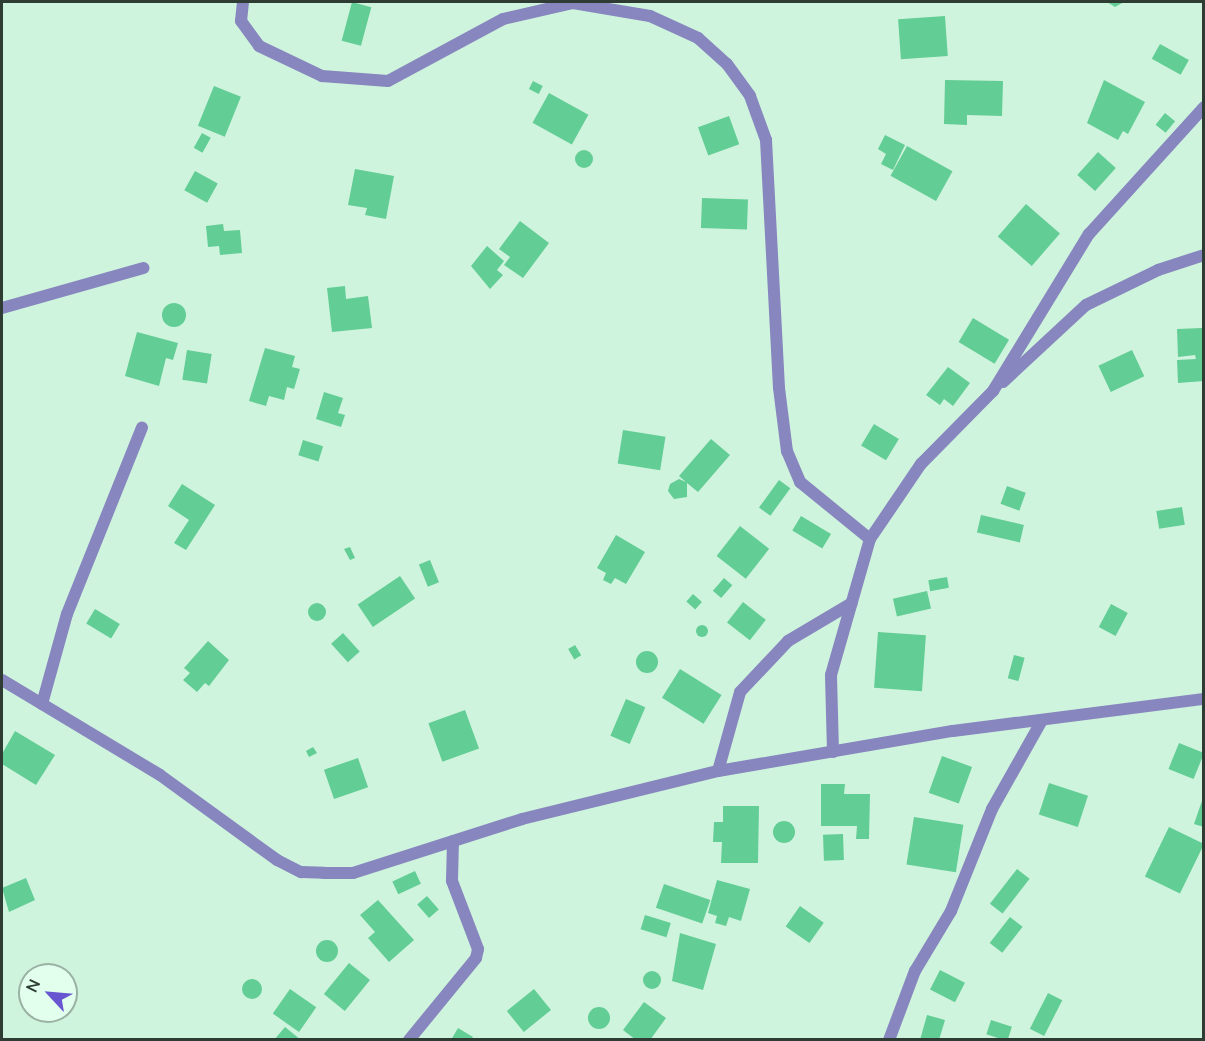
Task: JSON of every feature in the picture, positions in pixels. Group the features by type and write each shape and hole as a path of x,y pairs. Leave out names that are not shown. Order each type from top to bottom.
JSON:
{"street":[{"path":"243,2 241,21 259,46 322,76 388,81 503,19 573,2 650,16 698,38 727,64 750,96 766,140 779,388 787,451 800,482 870,539"},
{"path":"993,391 1089,234 1203,107"},
{"path":"833,752 831,675 870,539 921,464 993,391 1086,305 1158,270 1203,255"},
{"path":"2,308 143,268"},
{"path":"42,704 67,614 142,426"},
{"path":"718,771 740,692 788,641 852,603"},
{"path":"2,680 160,775 207,806 249,842 301,872 352,873 522,819 718,771 953,731 1041,722 1203,699"},
{"path":"889,1040 915,971 951,911 992,808 1041,722"},
{"path":"409,1040 476,958 478,949 452,881 453,841"}],"building":[{"path":"352,2 371,7 361,46 342,41"},
{"path":"1107,2 1124,2 1115,7"},
{"path":"945,16 948,56 901,59 898,19"},
{"path":"1160,44 1189,60 1181,75 1152,59"},
{"path":"945,80 1003,81 1002,116 967,115 967,125 944,124"},
{"path":"1104,80 1145,102 1128,134 1123,131 1118,140 1087,123"},
{"path":"533,81 543,86 539,94 529,89"},
{"path":"214,86 241,97 225,137 198,126"},
{"path":"549,93 588,115 572,145 533,123"},
{"path":"1165,113 1175,121 1166,133 1156,125"},
{"path":"729,116 739,144 708,155 698,127"},
{"path":"202,133 211,138 203,153 194,148"},
{"path":"885,135 905,145 893,170 881,164 886,154 878,149"},
{"path":"907,146 952,171 936,201 891,176"},
{"path":"584,150 590,153 593,159 590,165 584,168 578,165 575,159 578,153"},
{"path":"1098,152 1116,168 1095,191 1077,175"},
{"path":"355,169 394,176 386,219 365,215 367,208 348,205"},
{"path":"195,171 218,184 207,203 184,190"},
{"path":"702,198 748,200 747,230 701,228"},
{"path":"1026,204 1060,234 1032,266 998,236"},
{"path":"520,221 549,243 523,278 504,265 510,257 499,249"},
{"path":"223,224 224,231 240,230 242,253 220,255 219,246 208,247 206,226"},
{"path":"487,246 504,261 497,270 503,275 490,289 471,266"},
{"path":"345,286 346,299 368,296 372,328 332,332 327,288"},
{"path":"174,303 179,304 185,310 185,320 179,326 174,327 169,326 163,320 162,315 163,310 169,304"},
{"path":"973,318 1009,340 995,364 959,342"},
{"path":"1202,328 1204,381 1178,383 1177,360 1196,359 1195,355 1178,357 1177,329"},
{"path":"137,332 178,343 173,360 166,358 159,386 125,376"},
{"path":"265,348 295,356 292,367 300,369 294,389 287,387 284,400 269,396 266,406 249,401"},
{"path":"187,350 212,354 207,384 182,380"},
{"path":"1132,350 1144,376 1111,392 1098,366"},
{"path":"948,367 970,383 953,406 944,399 940,405 926,395"},
{"path":"324,392 343,398 338,413 345,415 341,427 316,419"},
{"path":"874,424 899,439 886,460 861,445"},
{"path":"623,430 665,437 660,470 618,464"},
{"path":"711,439 730,455 698,492 687,483 687,497 674,499 668,491 670,484 679,479 686,482 679,476"},
{"path":"303,440 323,446 318,461 298,455"},
{"path":"779,480 790,488 770,516 759,508"},
{"path":"182,484 215,505 186,550 174,543 189,520 168,506"},
{"path":"1007,486 1026,493 1019,511 1001,504"},
{"path":"1182,507 1185,525 1159,529 1156,511"},
{"path":"981,515 1024,525 1020,542 977,533"},
{"path":"801,516 831,534 822,549 792,531"},
{"path":"740,526 769,549 746,579 717,556"},
{"path":"616,535 645,552 626,584 615,578 611,584 603,580 606,573 597,568"},
{"path":"350,547 355,558 350,560 344,549"},
{"path":"430,560 439,582 428,587 419,564"},
{"path":"400,576 415,598 373,627 358,605"},
{"path":"947,577 949,588 930,591 928,580"},
{"path":"724,578 732,585 721,598 713,591"},
{"path":"927,591 931,609 897,616 893,599"},
{"path":"693,594 702,602 695,609 686,601"},
{"path":"743,602 766,620 750,640 727,622"},
{"path":"317,603 323,606 326,612 323,618 317,621 311,618 308,612 311,606"},
{"path":"1111,604 1128,613 1116,636 1099,627"},
{"path":"95,609 120,624 111,639 86,624"},
{"path":"702,625 708,631 702,637 696,631"},
{"path":"878,632 926,635 922,691 874,688"},
{"path":"343,633 360,652 348,662 331,644"},
{"path":"208,641 229,660 209,686 205,683 197,692 183,680 190,673 184,668"},
{"path":"575,645 581,655 574,659 568,649"},
{"path":"643,651 651,651 658,658 658,666 651,673 643,673 636,666 636,658"},
{"path":"1014,655 1025,658 1018,681 1008,678"},
{"path":"680,669 722,695 704,724 662,698"},
{"path":"626,699 645,707 630,744 610,736"},
{"path":"465,710 479,749 442,762 428,723"},
{"path":"15,731 55,755 36,785 2,764 2,754"},
{"path":"1179,743 1204,753 1194,779 1169,769"},
{"path":"313,747 317,753 309,757 306,751"},
{"path":"942,756 972,767 959,804 929,793"},
{"path":"358,758 368,787 334,799 324,770"},
{"path":"1049,783 1088,796 1078,827 1039,814"},
{"path":"821,784 845,784 844,794 870,794 869,839 856,839 857,826 821,826"},
{"path":"1204,795 1204,827 1194,824"},
{"path":"723,806 759,806 758,863 721,863 722,842 713,842 714,822 723,822"},
{"path":"914,817 963,825 956,872 906,864"},
{"path":"784,821 792,824 795,832 792,840 784,843 776,840 773,832 776,824"},
{"path":"1169,827 1204,844 1180,894 1145,876"},
{"path":"843,834 844,860 824,861 823,835"},
{"path":"1017,869 1030,879 1003,914 990,904"},
{"path":"415,871 421,884 398,894 392,882"},
{"path":"26,878 35,900 9,912 2,888"},
{"path":"717,880 750,889 741,921 729,917 726,926 715,923 717,916 708,913"},
{"path":"664,884 710,900 702,924 656,908"},
{"path":"427,896 439,910 429,918 417,905"},
{"path":"378,900 414,940 389,962 368,938 375,932 360,915"},
{"path":"800,906 824,923 809,943 786,926"},
{"path":"645,915 671,923 666,937 641,929"},
{"path":"1010,917 1023,927 1002,953 990,943"},
{"path":"680,933 716,944 703,990 672,981"},
{"path":"327,940 335,943 338,951 335,959 327,962 319,959 316,951 319,943"},
{"path":"349,963 370,980 345,1011 324,994"},
{"path":"940,970 965,983 955,1002 930,990"},
{"path":"652,971 658,974 661,980 658,986 652,989 646,986 643,980 646,974"},
{"path":"252,979 259,982 262,989 259,996 252,999 245,996 242,989 245,982"},
{"path":"290,989 316,1007 299,1032 273,1014"},
{"path":"534,989 551,1010 524,1032 507,1011"},
{"path":"1048,993 1062,1000 1044,1036 1030,1029"},
{"path":"644,1002 666,1018 650,1040 636,1040 623,1030"},
{"path":"599,1007 607,1010 610,1018 607,1026 599,1029 591,1026 588,1018 591,1010"},
{"path":"927,1015 945,1020 939,1040 920,1040"},
{"path":"991,1020 1012,1027 1008,1040 986,1034"},
{"path":"285,1027 301,1040 274,1040"},
{"path":"458,1028 473,1037 471,1040 451,1040"}]}
